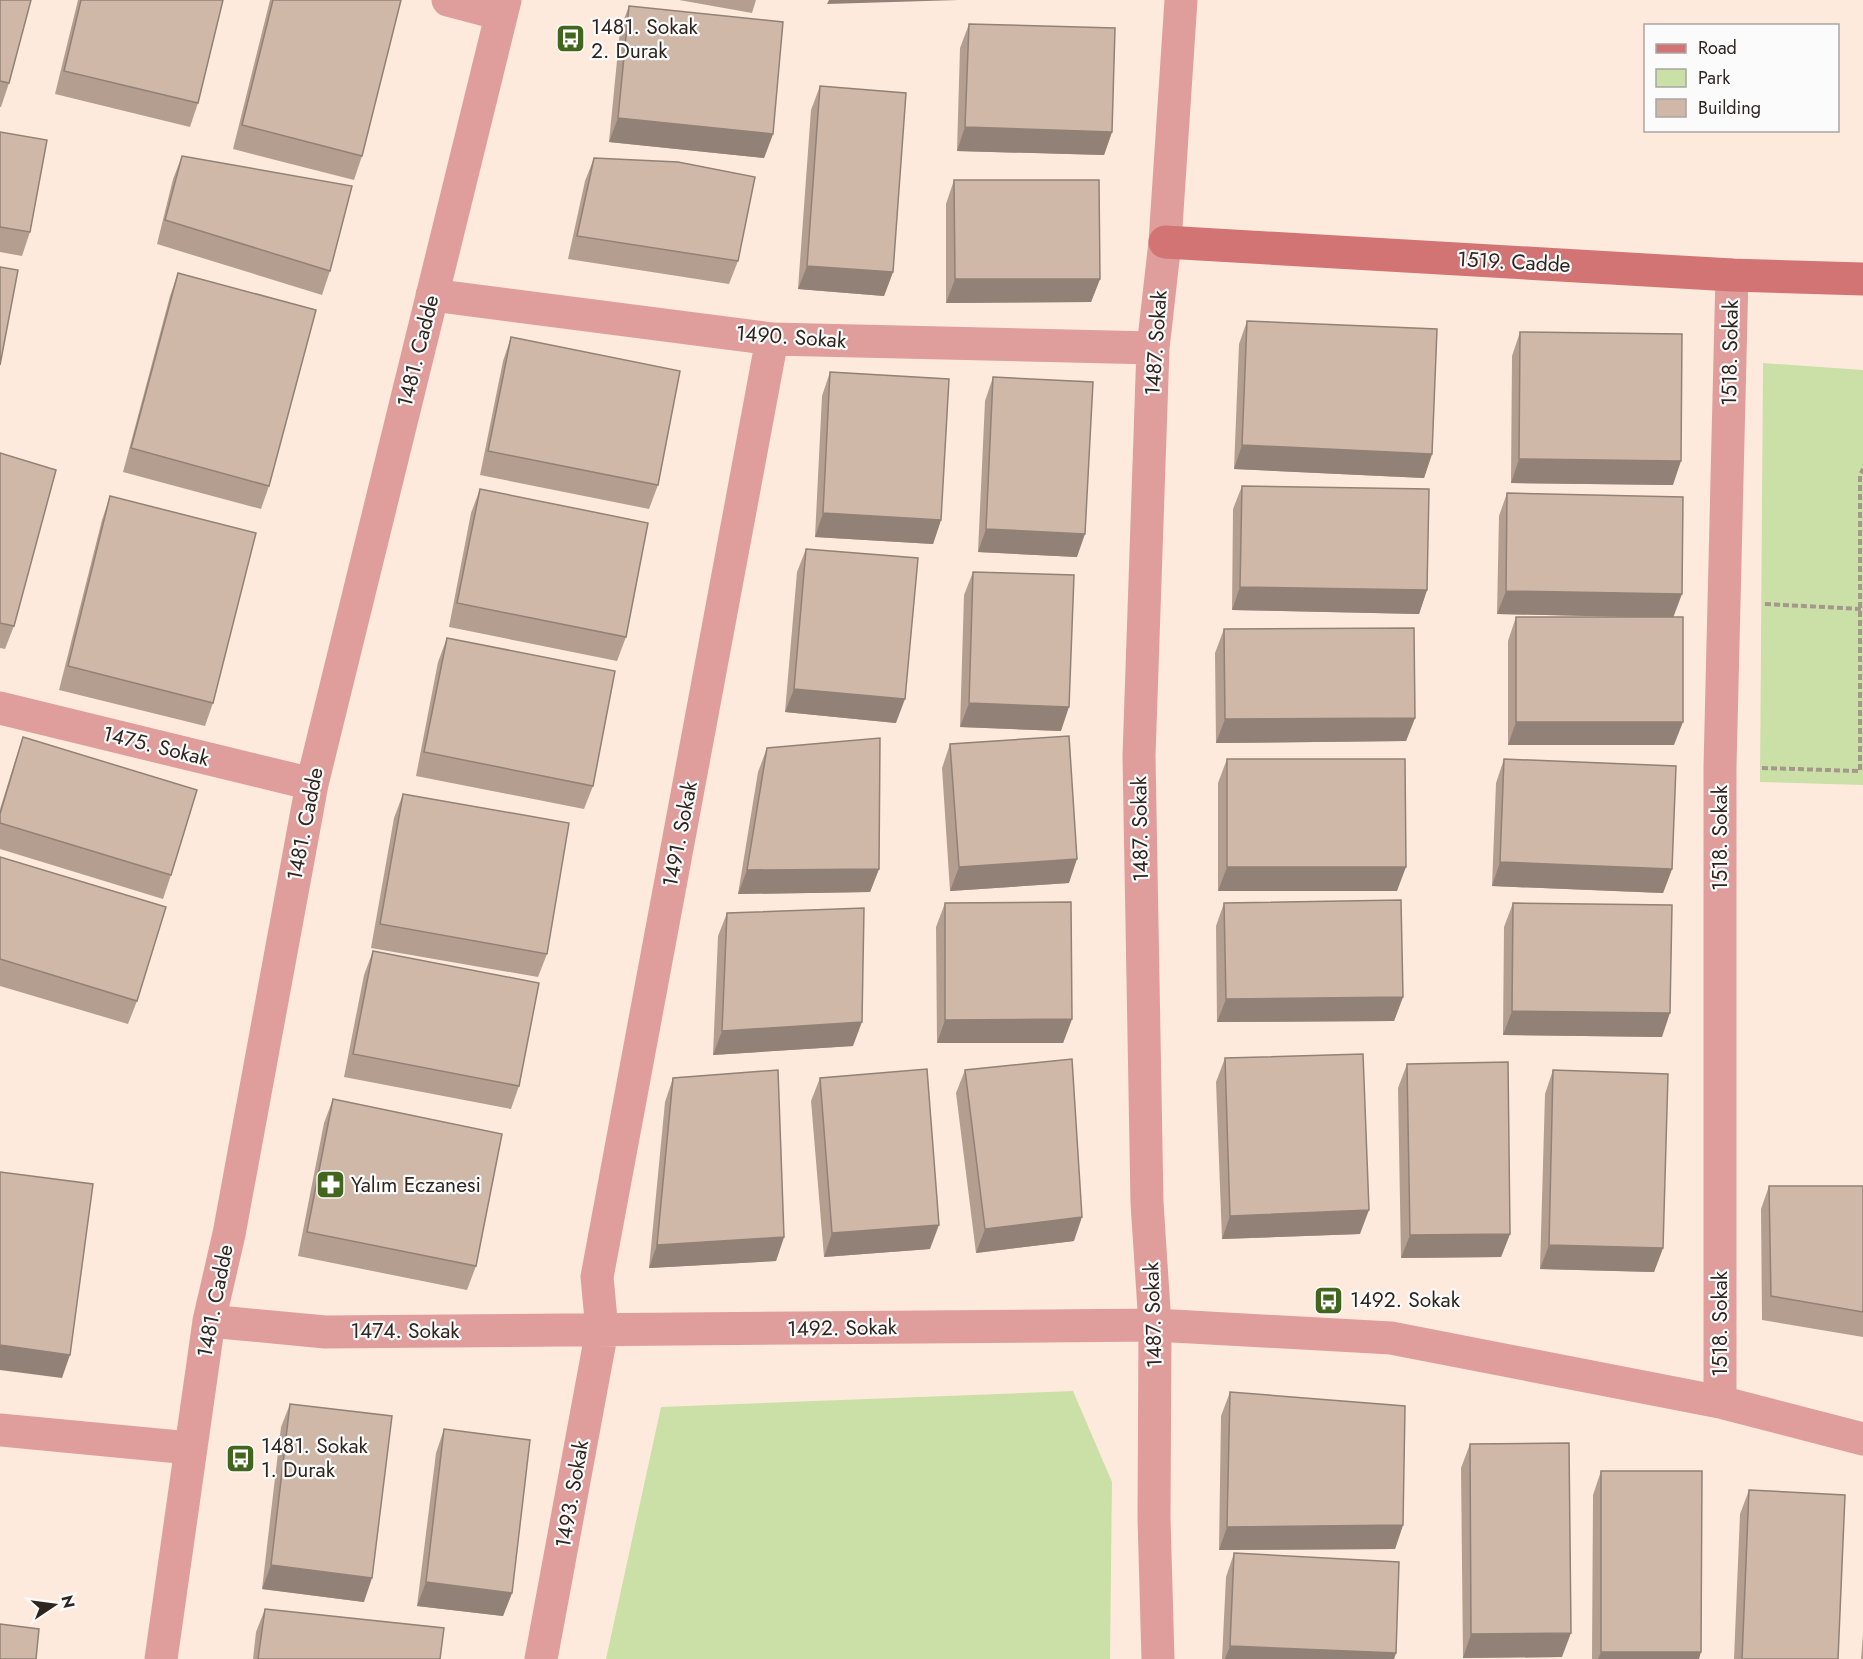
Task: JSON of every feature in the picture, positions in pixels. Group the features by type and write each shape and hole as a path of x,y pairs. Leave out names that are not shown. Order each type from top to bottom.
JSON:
{"street":[{"path":"448,0 503,7"},
{"name":"1487. Sokak","path":"1158,1659 1154,1518 1155,1325 1147,1203 1139,756 1153,348 1165,242 1180,0"},
{"name":"1481. Cadde","path":"161,1659 209,1321 229,1234 312,784 503,7"},
{"name":"1519. Cadde","path":"1165,242 1732,275 1863,279"},
{"name":"1518. Sokak","path":"1720,1402 1720,767 1732,275"},
{"name":"1490. Sokak","path":"432,295 772,339 1153,348"},
{"name":"1491. Sokak","path":"602,1330 597,1277 772,339"},
{"name":"1475. Sokak","path":"0,708 312,784"},
{"name":"1474. Sokak","path":"209,1321 326,1332 602,1330"},
{"name":"1492. Sokak","path":"602,1330 1155,1325 1391,1338 1720,1402 1863,1439"},
{"name":"1493. Sokak","path":"541,1659 602,1330"},
{"path":"0,1430 190,1448"}],"path":[{"path":"1720,767 1860,771 1862,609 1860,475 1863,469"},
{"path":"1761,604 1862,609"}],"green space":[{"path":"1763,363 1863,370 1863,785 1760,782"},
{"path":"1073,1391 1112,1482 1110,1659 606,1659 661,1407"}],"building":[{"path":"0,0 31,0 9,83 0,81"},
{"path":"81,0 223,0 198,103 64,71"},
{"path":"273,0 401,0 362,156 242,125"},
{"path":"629,6 783,22 773,134 618,118"},
{"path":"969,24 1115,28 1112,132 965,127"},
{"path":"820,86 906,93 893,272 807,266"},
{"path":"0,132 47,140 30,232 0,227"},
{"path":"182,156 352,186 330,271 165,220"},
{"path":"594,158 678,162 755,177 738,261 577,236"},
{"path":"954,180 1099,180 1100,279 955,279"},
{"path":"0,267 18,270 0,365"},
{"path":"178,273 316,310 269,486 131,448"},
{"path":"1247,321 1437,329 1432,454 1242,445"},
{"path":"1520,332 1682,334 1681,461 1519,459"},
{"path":"511,337 680,371 658,485 488,451"},
{"path":"830,372 949,379 941,520 823,513"},
{"path":"993,377 1093,382 1085,534 986,529"},
{"path":"0,453 56,470 14,626 0,623"},
{"path":"1242,486 1429,489 1427,590 1240,587"},
{"path":"480,489 648,523 626,637 457,603"},
{"path":"1507,493 1683,497 1682,594 1506,591"},
{"path":"110,496 256,533 213,703 68,666"},
{"path":"806,549 918,558 905,699 794,689"},
{"path":"973,572 1074,575 1069,707 969,703"},
{"path":"1516,617 1683,617 1683,722 1516,722"},
{"path":"1414,628 1415,718 1225,719 1224,629"},
{"path":"447,638 615,671 593,786 424,752"},
{"path":"1069,736 1077,859 959,867 950,744"},
{"path":"23,737 197,790 171,875 0,823 0,814"},
{"path":"880,738 879,869 747,870 767,748"},
{"path":"1227,759 1405,759 1406,867 1227,867"},
{"path":"1504,759 1676,766 1672,869 1500,862"},
{"path":"403,794 569,823 547,954 380,924"},
{"path":"0,857 166,907 137,1001 0,959"},
{"path":"1401,900 1403,997 1226,999 1224,903"},
{"path":"1071,902 1072,1019 945,1020 945,903"},
{"path":"1513,903 1672,905 1670,1013 1512,1011"},
{"path":"864,908 862,1022 722,1031 727,913"},
{"path":"373,951 539,983 519,1086 353,1054"},
{"path":"1363,1054 1369,1210 1230,1216 1225,1058"},
{"path":"1072,1059 1082,1217 985,1229 965,1070"},
{"path":"1508,1062 1510,1234 1410,1235 1407,1064"},
{"path":"927,1069 939,1225 832,1233 820,1078"},
{"path":"778,1070 784,1237 657,1245 673,1078"},
{"path":"1553,1070 1668,1074 1663,1248 1549,1245"},
{"path":"333,1099 502,1134 476,1266 307,1232"},
{"path":"0,1172 93,1184 70,1355 0,1345"},
{"path":"1769,1186 1863,1186 1863,1312 1771,1296"},
{"path":"1230,1392 1405,1406 1403,1525 1227,1527"},
{"path":"290,1404 392,1416 372,1578 271,1565"},
{"path":"444,1429 530,1440 512,1593 426,1582"},
{"path":"1569,1443 1571,1633 1471,1634 1470,1444"},
{"path":"1601,1471 1702,1471 1701,1652 1601,1652"},
{"path":"1749,1490 1845,1495 1838,1659 1742,1659"},
{"path":"1234,1553 1399,1562 1396,1653 1230,1646"},
{"path":"265,1609 444,1628 440,1659 258,1659"},
{"path":"0,1624 39,1629 36,1659 0,1659"}],"place":[{"name":"1481. Sokak 2. Durak","path":"570,39"},
{"name":"Yalım Eczanesi","path":"330,1185"},
{"name":"1492. Sokak","path":"1329,1300"},
{"name":"1481. Sokak 1. Durak","path":"240,1458"}]}
